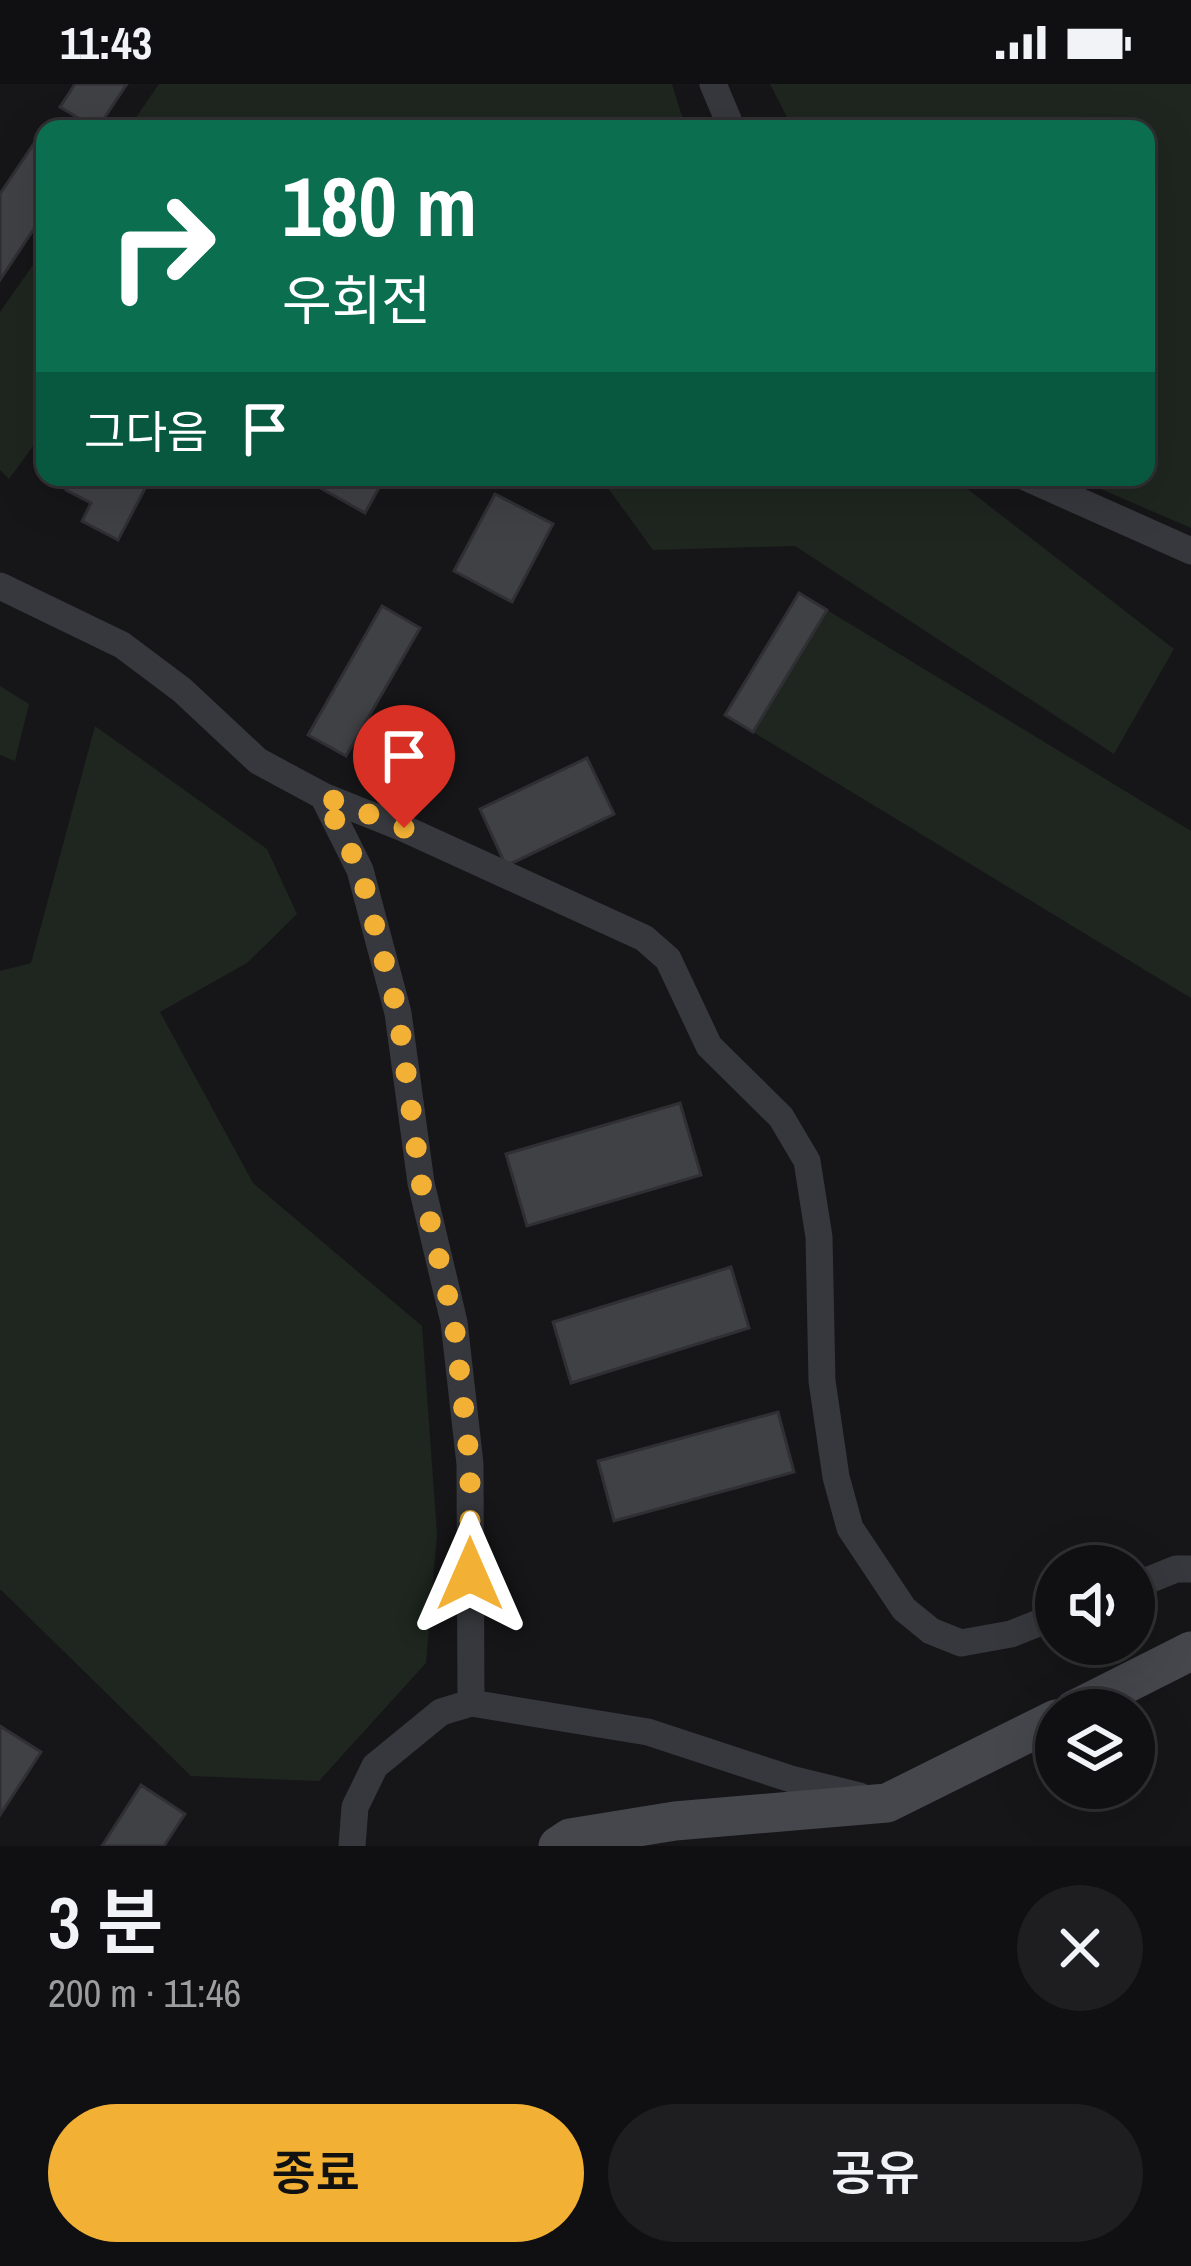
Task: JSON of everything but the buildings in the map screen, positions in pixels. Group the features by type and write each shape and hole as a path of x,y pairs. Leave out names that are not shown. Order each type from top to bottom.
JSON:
{"street":[{"path":"713,84 728,120"},
{"path":"1045,486 1191,551"},
{"path":"0,586 122,645 182,690 257,760 323,796 644,938 668,959 709,1046 781,1117 807,1161 819,1237 822,1381 836,1477 850,1528 904,1609 931,1631 961,1643 1035,1624"},
{"path":"323,796 360,870 398,1013 421,1183 454,1322 470,1464 471,1703"},
{"path":"1155,1578 1191,1569"},
{"path":"1116,1689 1191,1652"},
{"path":"352,1846 355,1807 375,1766 441,1712 471,1703 648,1732 791,1779 886,1803"},
{"path":"558,1846 570,1838 676,1821 886,1803 1035,1729"}],"shaded area":[{"path":"159,84 672,84 683,120 134,120"},
{"path":"770,84 1191,84 1191,528 1094,486 1155,486 1155,120 788,120"},
{"path":"36,261 36,442 9,479 0,470 0,312"},
{"path":"607,486 964,486 1174,649 1114,754 795,546 653,550"},
{"path":"827,610 1191,831 1191,998 753,732"},
{"path":"0,686 29,704 15,761 0,755"},
{"path":"95,726 267,849 297,914 247,963 160,1012 253,1183 422,1326 437,1534 426,1663 319,1781 191,1776 0,1589 0,971 31,963"}],"route":[{"path":"404,828 323,796 360,870 398,1013 421,1183 454,1322 470,1464 470,1574"}]}
